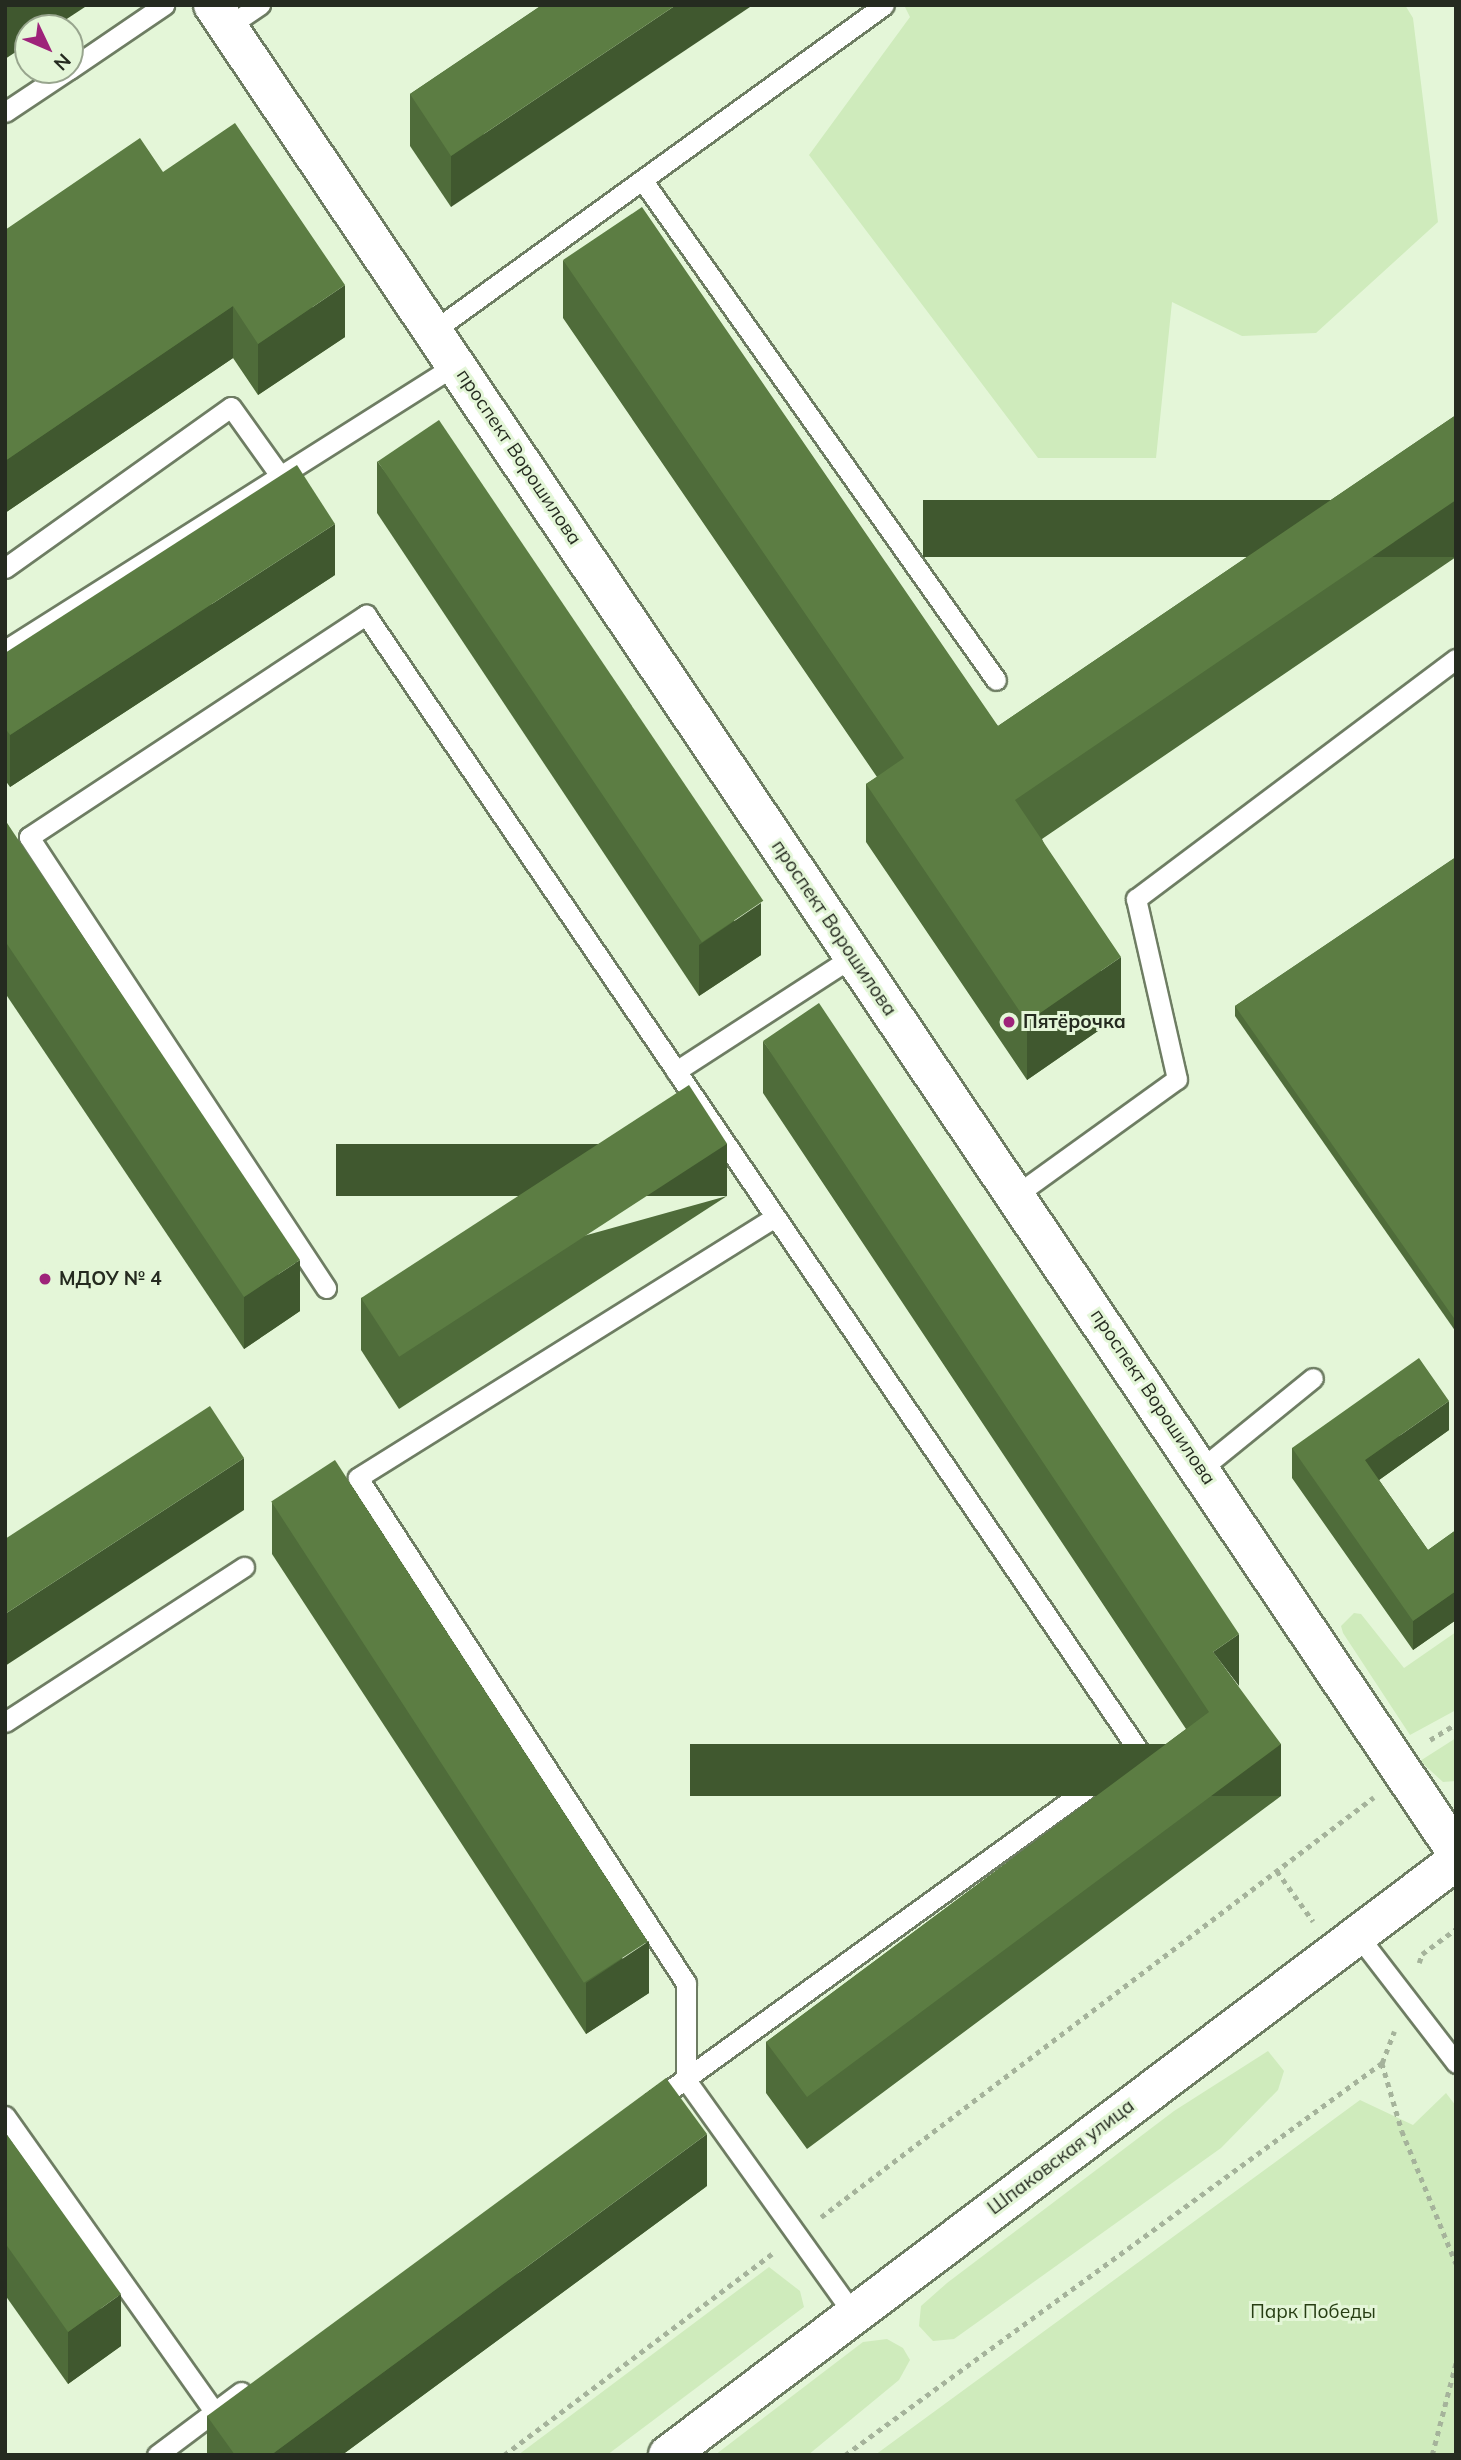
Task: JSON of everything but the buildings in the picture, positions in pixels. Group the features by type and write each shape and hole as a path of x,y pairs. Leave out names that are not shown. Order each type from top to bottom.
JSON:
{"street":[{"name":"проспект Ворошилова","path":"220,16 457,364 852,957 1016,1195 1456,1851"},
{"name":"Шпаковская улица","path":"668,2455 1356,1933 1456,1861"}],"lane":[{"path":"84,59 164,5"},
{"path":"220,16 260,5"},
{"path":"433,331 884,5"},
{"path":"5,112 47,84"},
{"path":"643,181 996,680"},
{"path":"5,650 279,474 457,364"},
{"path":"5,568 231,407 279,474"},
{"path":"327,1288 29,837 366,615 1139,1751 630,2119"},
{"path":"1016,1195 1177,1079 1136,899 1456,659"},
{"path":"676,1070 852,957"},
{"path":"775,1217 358,1478 686,1983 686,2080 854,2315"},
{"path":"1201,1469 1314,1378"},
{"path":"5,1722 244,1567"},
{"path":"1356,1933 1456,2063"},
{"path":"5,2116 214,2411"},
{"path":"157,2455 259,2379"}],"path":[{"path":"504,2455 1404,1774 1415,1749 1456,1724"},
{"path":"845,2455 1382,2063 1422,1954 1456,1929"},
{"path":"1382,2063 1402,2132 1456,2263"},
{"path":"1432,2455 1456,2362"}],"green space":[{"path":"904,5 1405,5 1413,18 1438,222 1316,333 1242,336 1172,302 1156,458 1038,458 809,155 910,17"},
{"path":"1354,1613 1361,1614 1404,1668 1456,1632 1456,1710 1410,1735 1343,1633 1341,1626"},
{"path":"1456,1738 1456,1781 1443,1782 1420,1761"},
{"path":"1268,2051 1284,2071 1278,2090 1221,2148 954,2339 933,2341 919,2326 921,2306 947,2283 1174,2111"},
{"name":"Парк Победы","path":"1446,2093 1456,2106 1456,2455 875,2455 1360,2100 1413,2125"},
{"path":"769,2267 800,2291 804,2307 607,2455 518,2455"},
{"path":"887,2339 903,2348 910,2360 899,2380 808,2455 715,2455 863,2342"}],"place":[{"name":"Пятёрочка","path":"1009,1022"},
{"name":"МДОУ № 4","path":"45,1279"}]}
